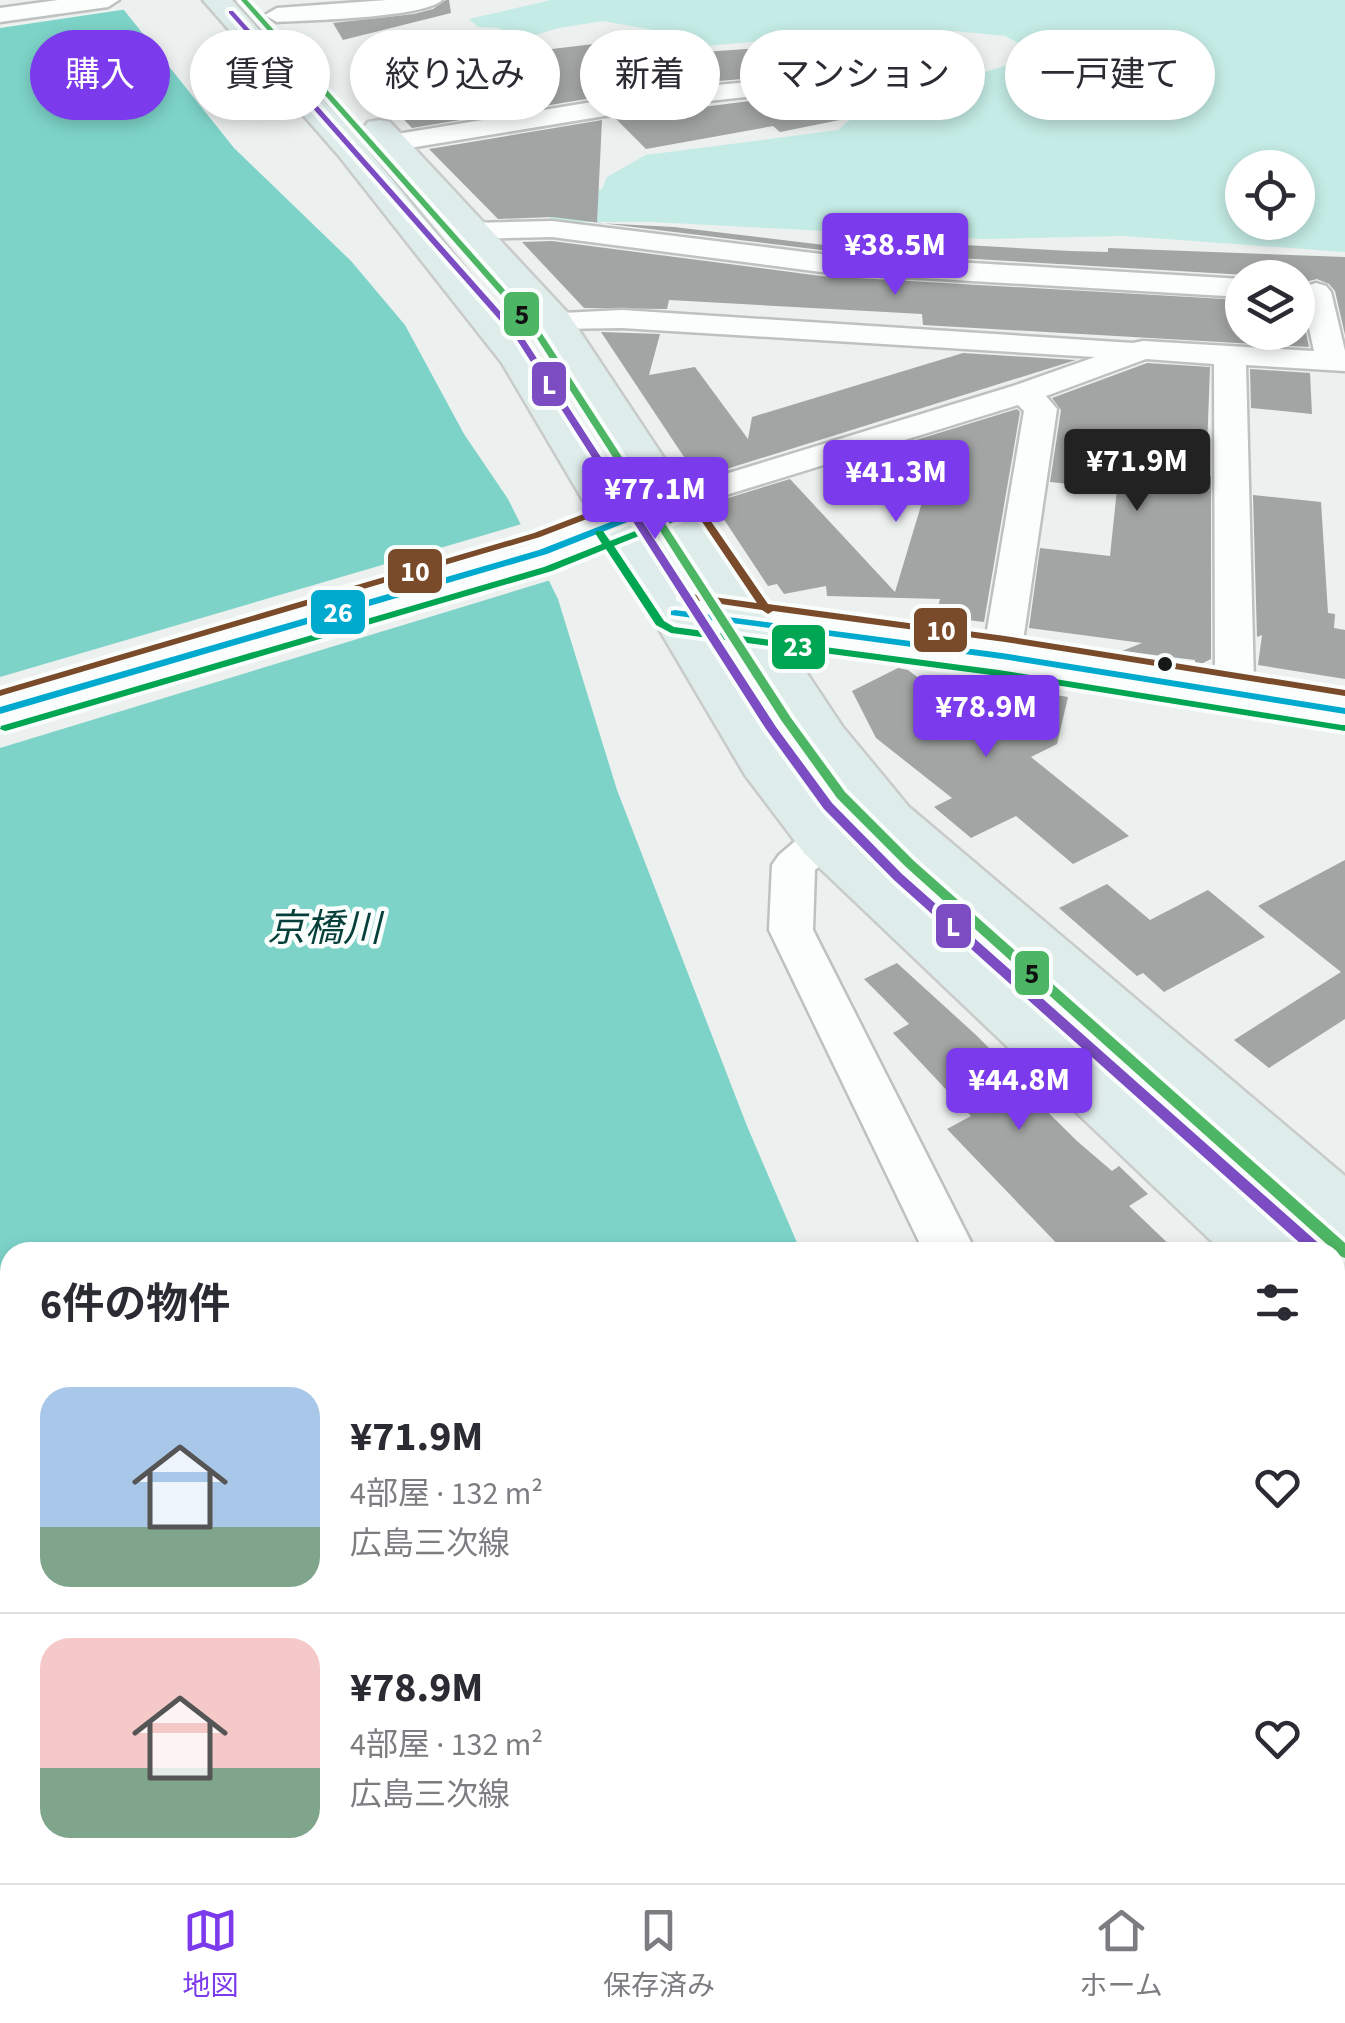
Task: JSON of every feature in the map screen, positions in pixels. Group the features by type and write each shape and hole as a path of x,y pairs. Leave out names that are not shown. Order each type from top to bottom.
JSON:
{"main road":[{"path":"217,0 350,150 519,359 770,775 822,840 1254,1242"},
{"path":"270,7 290,30"},
{"path":"371,120 554,320 753,621 824,736 891,819 1046,958 1345,1213"}],"street":[{"path":"0,4 31,0"},
{"path":"0,15 108,0"},
{"path":"270,7 374,9 431,0"},
{"path":"391,142 580,101"},
{"path":"474,232 552,229 821,263 1225,287"},
{"path":"554,320 622,319 1230,356 1337,358 1320,292"},
{"path":"0,711 543,552 672,501 1024,393 1143,350"},
{"path":"1230,356 1235,694"},
{"path":"1002,656 1040,409 1024,393"},
{"path":"675,613 1002,656 1345,712"},
{"path":"891,819 822,840 794,865 791,930 945,1242"}],"shaded area":[{"path":"551,0 1345,0 1345,252 1125,236 984,239 652,222 551,222 545,201 602,189 607,177 646,155 838,130 850,120 985,120 985,72 1005,66 1005,120 1215,120 1215,30 1005,30 1005,36 985,34 985,30 740,30 740,43 720,45 720,30 653,30 603,21 552,30 478,27 469,19"}],"water":[{"name":"京橋川","path":"0,0 116,0 140,30 30,30 30,120 170,120 170,68 190,93 190,120 212,120 234,148 351,261 405,325 464,434 508,499 558,599 617,790 747,1126 797,1242 0,1242"}],"pier":[{"path":"0,0 122,0 128,9 0,28"},
{"path":"525,523 554,579 0,748 0,677"}],"building":[{"path":"449,0 451,13 383,30 350,30 350,38 343,40 333,23 414,14"},
{"path":"580,46 580,100 560,103 560,48"},
{"path":"740,49 740,79 720,81 720,51"},
{"path":"740,102 740,120 840,120 780,132 773,126 646,149 617,120 720,120 720,105"},
{"path":"404,120 460,120 412,128"},
{"path":"602,120 597,223 552,217 498,219 429,149"},
{"path":"604,223 674,227 849,248 855,240 875,240 1070,251 1108,252 1108,248 1345,257 1345,335 1335,291 1329,284 1315,280 1315,260 1225,260 1225,274 821,250"},
{"path":"552,241 821,276 1225,299 1225,342 923,325 922,314 669,300 667,309 584,308 522,242"},
{"path":"601,332 660,334 649,375 695,367 748,439 752,417 963,353 1076,360 704,476 690,466"},
{"path":"1147,363 1210,367 1206,476 1211,476 1211,659 1195,667 1195,660 1122,651 1142,643 1029,628 1040,548 1110,556 1117,489 1050,482 1061,410 1052,398"},
{"path":"1250,369 1310,373 1312,414 1251,408"},
{"path":"1017,409 1020,412 984,622 936,616 940,599 827,596 826,586 784,594 777,584 768,586 719,512 725,499 790,479 895,592 926,489 880,451"},
{"path":"1253,495 1321,502 1328,613 1335,614 1334,628 1345,630 1345,679 1258,665 1262,635 1257,637"},
{"path":"898,668 908,670 939,693 960,688 1008,729 1018,689 1068,697 1057,744 1031,757 1129,836 1073,864 1016,816 971,838 934,807 952,798 876,738 852,691"},
{"path":"1345,860 1345,1019 1269,1068 1234,1040 1341,972 1258,906"},
{"path":"1107,884 1150,920 1208,890 1265,937 1164,992 1143,973 1137,976 1059,908"},
{"path":"897,963 976,1035 1001,1060 997,1062 1077,1141 1112,1171 1119,1166 1148,1194 1129,1206 1167,1242 1055,1242 947,1129 971,1116 893,1033 909,1024 864,979"}],"transit line":[{"name":"5","path":"244,0 534,328 787,720 841,795 910,864 1334,1242"},
{"name":"L","path":"231,12 520,339 772,729 828,806 898,877 1308,1242"},
{"name":"10","path":"0,693 537,535 670,484 685,490 768,611"},
{"name":"26","path":"0,711 543,552 672,501"},
{"name":"23","path":"5,728 548,569 678,517"},
{"name":"23","path":"600,533 660,623 671,630 999,673 1342,728"},
{"name":"10","path":"684,596 1005,639 1345,693"},
{"name":"26","path":"675,613 1002,656 1345,711"}]}
